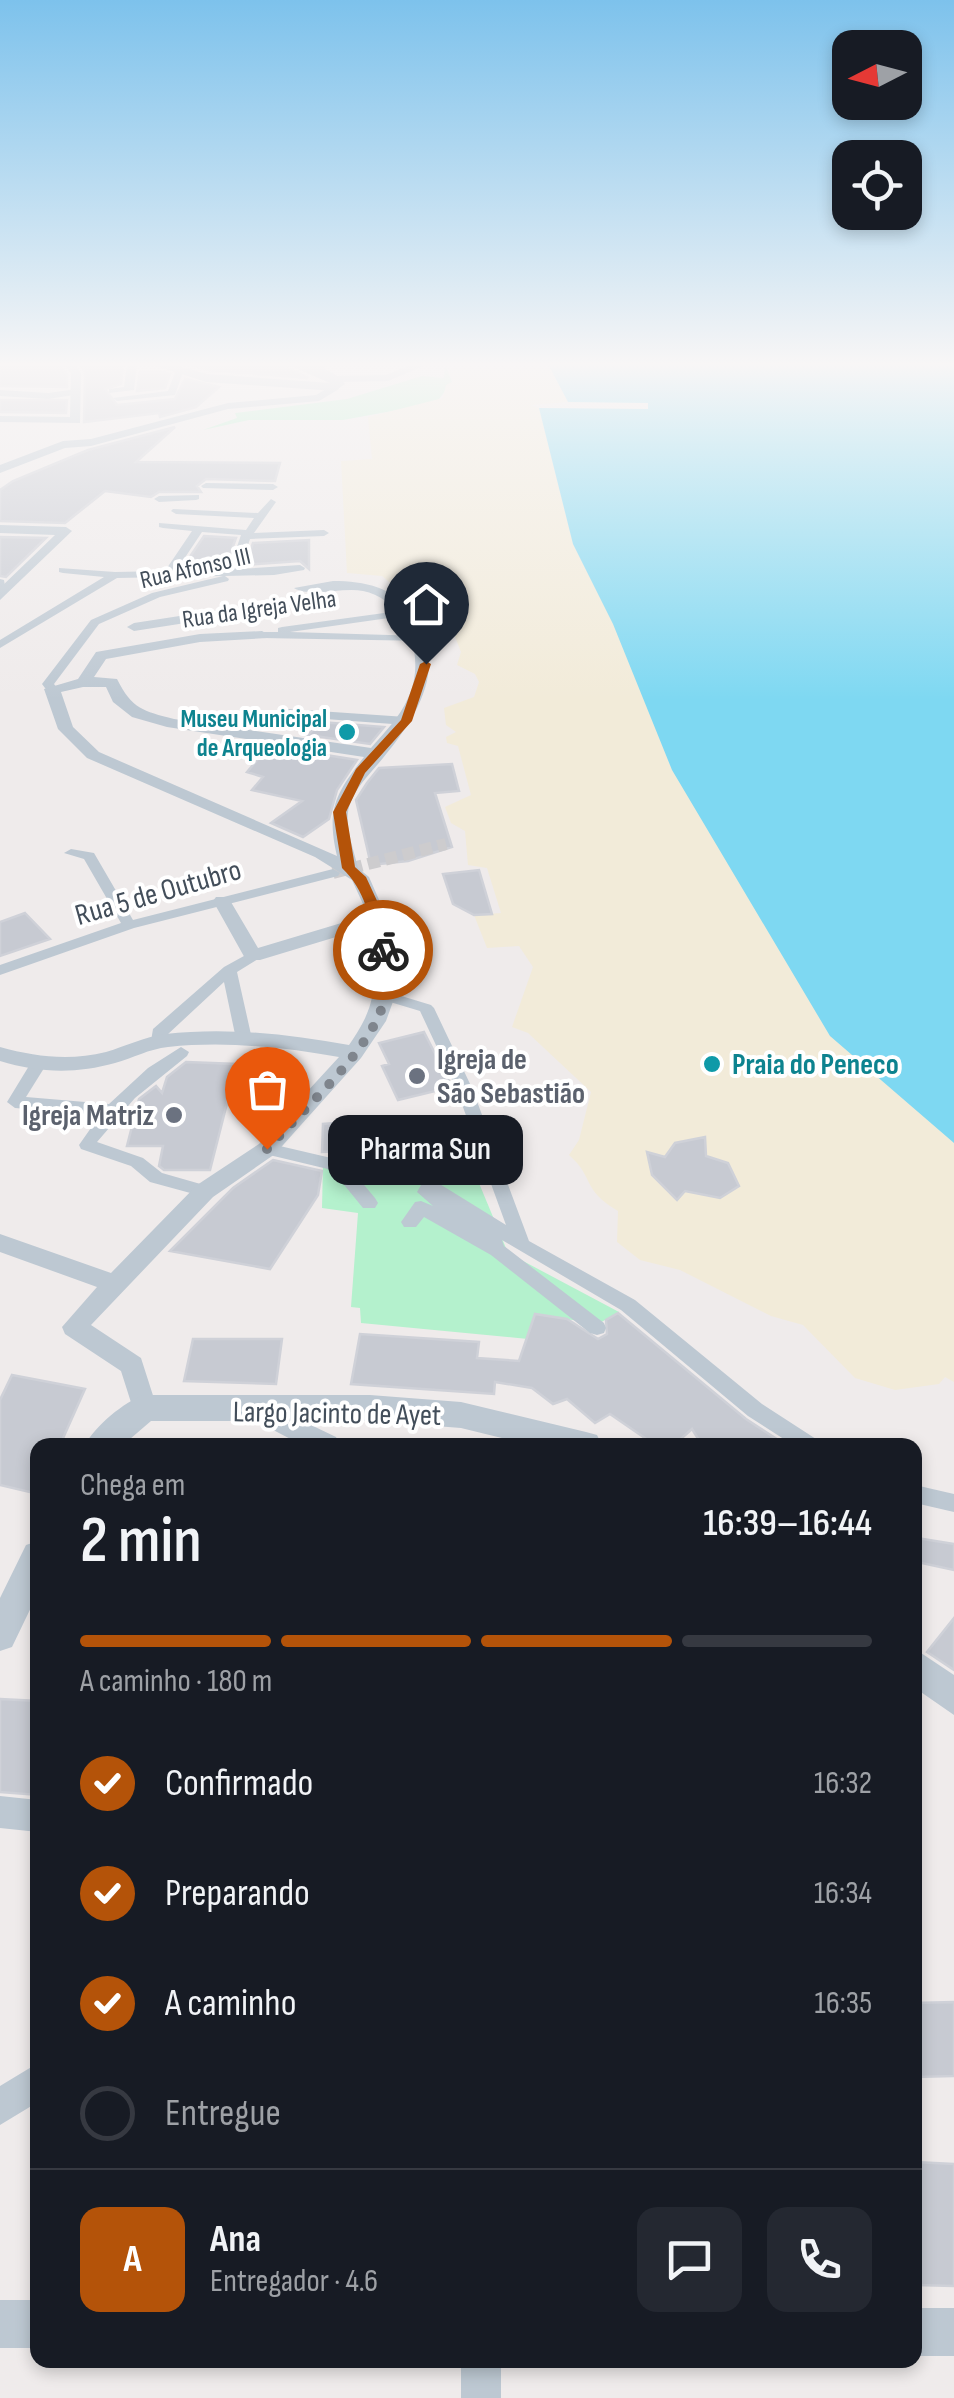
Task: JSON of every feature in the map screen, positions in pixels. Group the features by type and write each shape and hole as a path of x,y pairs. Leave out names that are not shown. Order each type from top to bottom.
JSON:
{"street":[{"path":"206,486 273,488"},
{"path":"222,514 234,487"},
{"path":"159,499 196,497"},
{"path":"234,571 248,535 271,502"},
{"path":"176,511 262,516"},
{"path":"163,524 248,535 324,533"},
{"path":"0,528 66,531 2,588"},
{"path":"170,572 199,528"},
{"path":"63,570 115,575 274,572 300,568"},
{"name":"Rua Afonso III","path":"52,689 48,684 95,622 156,594 274,572"},
{"path":"0,646 115,575"},
{"path":"109,1438 144,1408 132,1365 74,1327 205,1191 267,1149 354,1053 376,1022 385,996 378,918 347,872 340,812 360,772 406,721 423,678 422,638 390,596 353,582 301,588"},
{"path":"134,627 250,606 380,592"},
{"name":"Rua da Igreja Velha","path":"83,682 100,655 200,638 262,635 345,618 406,613"},
{"path":"262,635 422,638"},
{"path":"347,872 93,755 66,730 52,689 83,682 112,682 118,699 151,719 378,754"},
{"path":"289,713 406,721"},
{"path":"70,853 89,856 129,925"},
{"name":"Rua 5 de Outubro","path":"0,970 129,925 347,872"},
{"path":"222,901 253,956"},
{"path":"159,1041 158,1033 229,970 253,956 378,918"},
{"path":"229,970 244,1039"},
{"path":"385,996 426,1008 464,1088 522,1246"},
{"path":"0,1054 38,1065 65,1067 159,1041 244,1039 296,1042 354,1053"},
{"path":"181,1052 148,1075 112,1110 86,1145 137,1162 156,1178 205,1191"},
{"path":"38,1065 16,1102 112,1110"},
{"path":"267,1149 338,1165 369,1203"},
{"path":"497,1250 491,1237 426,1192 430,1184 522,1246 628,1305 755,1410 798,1438"},
{"path":"410,1222 421,1207 497,1250 598,1328"},
{"path":"0,1243 117,1285"},
{"name":"Largo Jacinto de Ayet","path":"144,1408 261,1412 370,1408 462,1415 557,1438"},
{"path":"261,1412 313,1438"},
{"path":"922,1496 954,1503"},
{"path":"0,1635 30,1573"},
{"path":"922,1672 954,1698"},
{"path":"0,1812 30,1815"},
{"path":"0,2106 30,2085"},
{"path":"0,2324 30,2324"},
{"path":"922,2332 954,2332"},
{"path":"481,2368 482,2398"}],"green space":[{"path":"464,1147 508,1253 619,1312 598,1324 535,1314 528,1339 361,1323 360,1308 351,1307 358,1213 322,1208 323,1163 427,1178 422,1148"}],"sand":[{"name":"Praia do Peneco","path":"342,476 556,476 573,544 614,624 672,770 954,1143 954,1382 945,1377 939,1384 895,1390 855,1378 803,1325 771,1316 680,1270 640,1260 617,1242 618,1211 598,1196 569,1155 579,1140 591,1092 528,1033 512,1027 533,967 519,946 487,948 474,915 501,913 487,868 468,865 465,831 451,823 445,807 471,795 458,746 447,743 446,737 456,732 446,725 444,708 474,697 479,682 475,674 457,665 461,652 450,624 433,619 382,576 347,573"}],"water":[{"path":"556,476 954,476 954,1143 830,1036 672,770 613,624 573,544"}],"building":[{"path":"25,476 276,476 275,481 206,479 197,486 201,492 159,492 151,497 105,491 65,523 0,521 0,490"},
{"path":"204,536 236,538 226,566 183,567"},
{"path":"0,537 46,538 6,577 0,576"},
{"path":"309,540 309,569 300,561 245,565 253,543"},
{"path":"320,722 384,727 370,744 308,735"},
{"path":"269,746 357,760 337,790 329,819 303,837 271,823 302,801 252,790 263,777 247,772"},
{"path":"452,764 459,791 435,793 452,847 408,861 371,865 356,800 379,768"},
{"path":"479,870 492,914 474,915 453,904 443,874"},
{"path":"25,913 50,939 0,956 0,922"},
{"name":"Igreja de São Sebastião","path":"424,1032 452,1087 398,1100 382,1066 389,1064 379,1043"},
{"name":"Igreja Matriz","path":"186,1062 237,1064 210,1170 164,1170 159,1166 163,1146 127,1146 139,1099 156,1086 162,1093 167,1077"},
{"path":"413,1117 422,1148 322,1152 323,1124"},
{"path":"705,1137 706,1156 728,1163 739,1186 720,1198 685,1191 677,1200 652,1175 647,1152 665,1157 675,1143"},
{"path":"273,1160 322,1171 318,1195 270,1269 170,1251 233,1188"},
{"path":"618,1313 746,1419 775,1438 698,1438 692,1429 682,1438 645,1438 610,1414 595,1423 567,1399 553,1404 532,1388 495,1382 494,1394 351,1384 360,1334 479,1342 477,1358 519,1361 535,1314 567,1319 598,1339 607,1334 606,1320"},
{"path":"193,1339 282,1339 276,1384 184,1381"},
{"path":"12,1375 85,1389 63,1438 30,1438 30,1492 0,1485 0,1400"},
{"path":"922,1539 954,1544 954,1570 922,1563"},
{"path":"954,1618 954,1670 927,1652"},
{"path":"0,1699 30,1701 30,1794 0,1792"},
{"path":"954,2002 954,2076 922,2077 922,2003"},
{"path":"922,2162 954,2164 954,2286 922,2285"}],"tunnel":[{"path":"333,873 446,844"}],"way so far":[{"path":"267,1149 354,1053 376,1022 385,996 383,950"}],"place":[{"name":"Museu Municipal de Arqueologia","path":"347,732"},
{"name":"Praia do Peneco","path":"712,1064"},
{"name":"Igreja de São Sebastião","path":"417,1076"},
{"name":"Igreja Matriz","path":"174,1115"},
{"name":"Pharma Sun","path":"267,1149"}],"route":[{"path":"383,950 378,918 360,877 349,868 340,812 360,772 406,721 426,664"}]}
